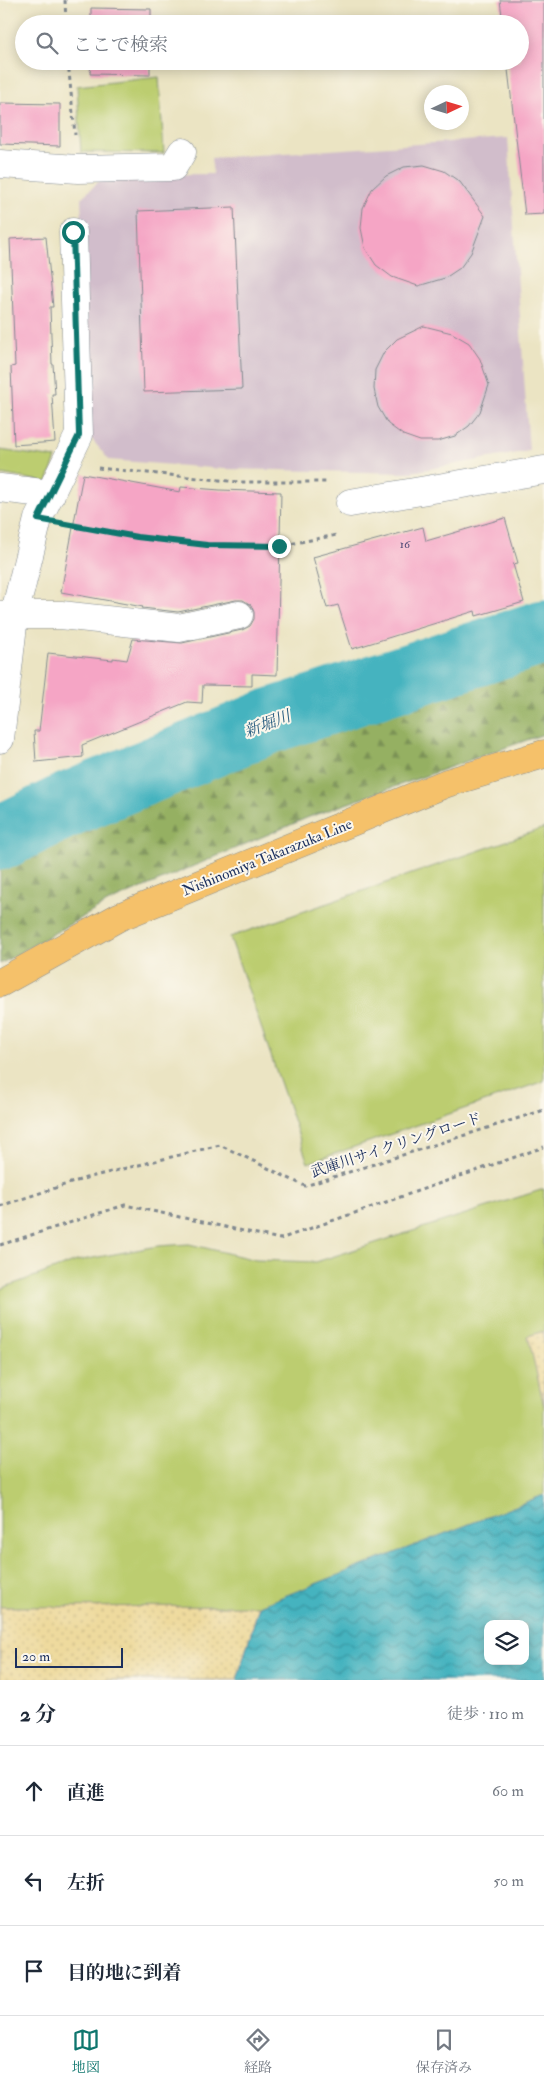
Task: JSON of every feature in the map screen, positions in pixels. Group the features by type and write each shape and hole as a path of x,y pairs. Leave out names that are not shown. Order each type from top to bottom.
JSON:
{"main road":[{"name":"Nishinomiya Takarazuka Line","path":"0,983 120,917 447,783 544,754"}],"street":[{"path":"0,164 78,169 173,167 182,152"},
{"path":"0,739 7,616 38,519 79,435 73,232"},
{"path":"350,503 544,470"},
{"path":"0,488 51,494"},
{"path":"7,616 61,615 179,628 239,615"}],"path":[{"path":"65,0 66,15"},
{"path":"69,70 78,169"},
{"path":"38,519 146,538 207,545 279,546 337,535 350,503 340,483 239,482 65,465"},
{"name":"武庫川サイクリングロード","path":"0,1206 86,1178 220,1145 304,1186 544,1110"},
{"path":"0,1245 125,1204 280,1238 544,1147"}],"shaded area":[{"path":"508,138 529,451 406,473 224,469 109,460 90,437 81,198 106,175 213,174 211,158"}],"green space":[{"path":"159,77 164,153 81,152 77,86"},
{"path":"0,450 56,458 47,482 0,474"},
{"path":"544,639 544,734 309,817 109,902 0,964 0,813 199,723"},
{"path":"544,828 544,1081 308,1163 230,937"},
{"path":"544,1189 544,1331 529,1336 544,1406 544,1495 259,1606 0,1614 0,1289 77,1261 158,1246 189,1244 256,1260 316,1262"}],"sand":[{"path":"544,1331 544,1406 528,1336"},
{"path":"259,1606 237,1680 0,1680 0,1607"}],"water":[{"path":"544,1495 544,1680 237,1680 259,1606"}],"building":[{"path":"500,0 544,0 544,214 525,215 508,70 529,70 529,15 502,15"},
{"path":"91,8 151,9 151,15 91,15"},
{"path":"90,70 150,70 150,75 90,74"},
{"path":"0,103 60,104 60,146 0,144"},
{"path":"424,165 444,171 460,182 485,216 471,253 460,268 445,278 418,286 392,277 376,265 365,248 361,228 363,208 372,189 386,176 404,167"},
{"path":"234,207 242,389 144,392 138,211"},
{"path":"46,237 53,307 50,307 55,394 52,394 55,442 14,445 11,367 15,366 10,239"},
{"path":"424,326 452,333 469,343 480,359 489,385 480,412 469,426 455,436 438,441 420,441 403,435 388,424 378,407 374,389 375,370 384,352 397,339"},
{"path":"83,474 180,492 181,487 281,492 277,675 252,674 252,686 203,685 202,703 187,702 82,745 83,757 36,762 34,731 39,731 48,653 127,660 133,639 182,643 242,630 250,626 254,619 251,605 243,600 178,612 142,608 61,592"},
{"path":"505,518 518,563 513,564 524,602 476,616 475,611 352,649 338,605 327,608 313,557 423,527 426,541"}],"waterway":[{"name":"新堀川","path":"0,838 67,805 270,721 544,632"}],"route":[{"path":"73,232 79,435 38,519 98,531 207,545 279,546"}]}
